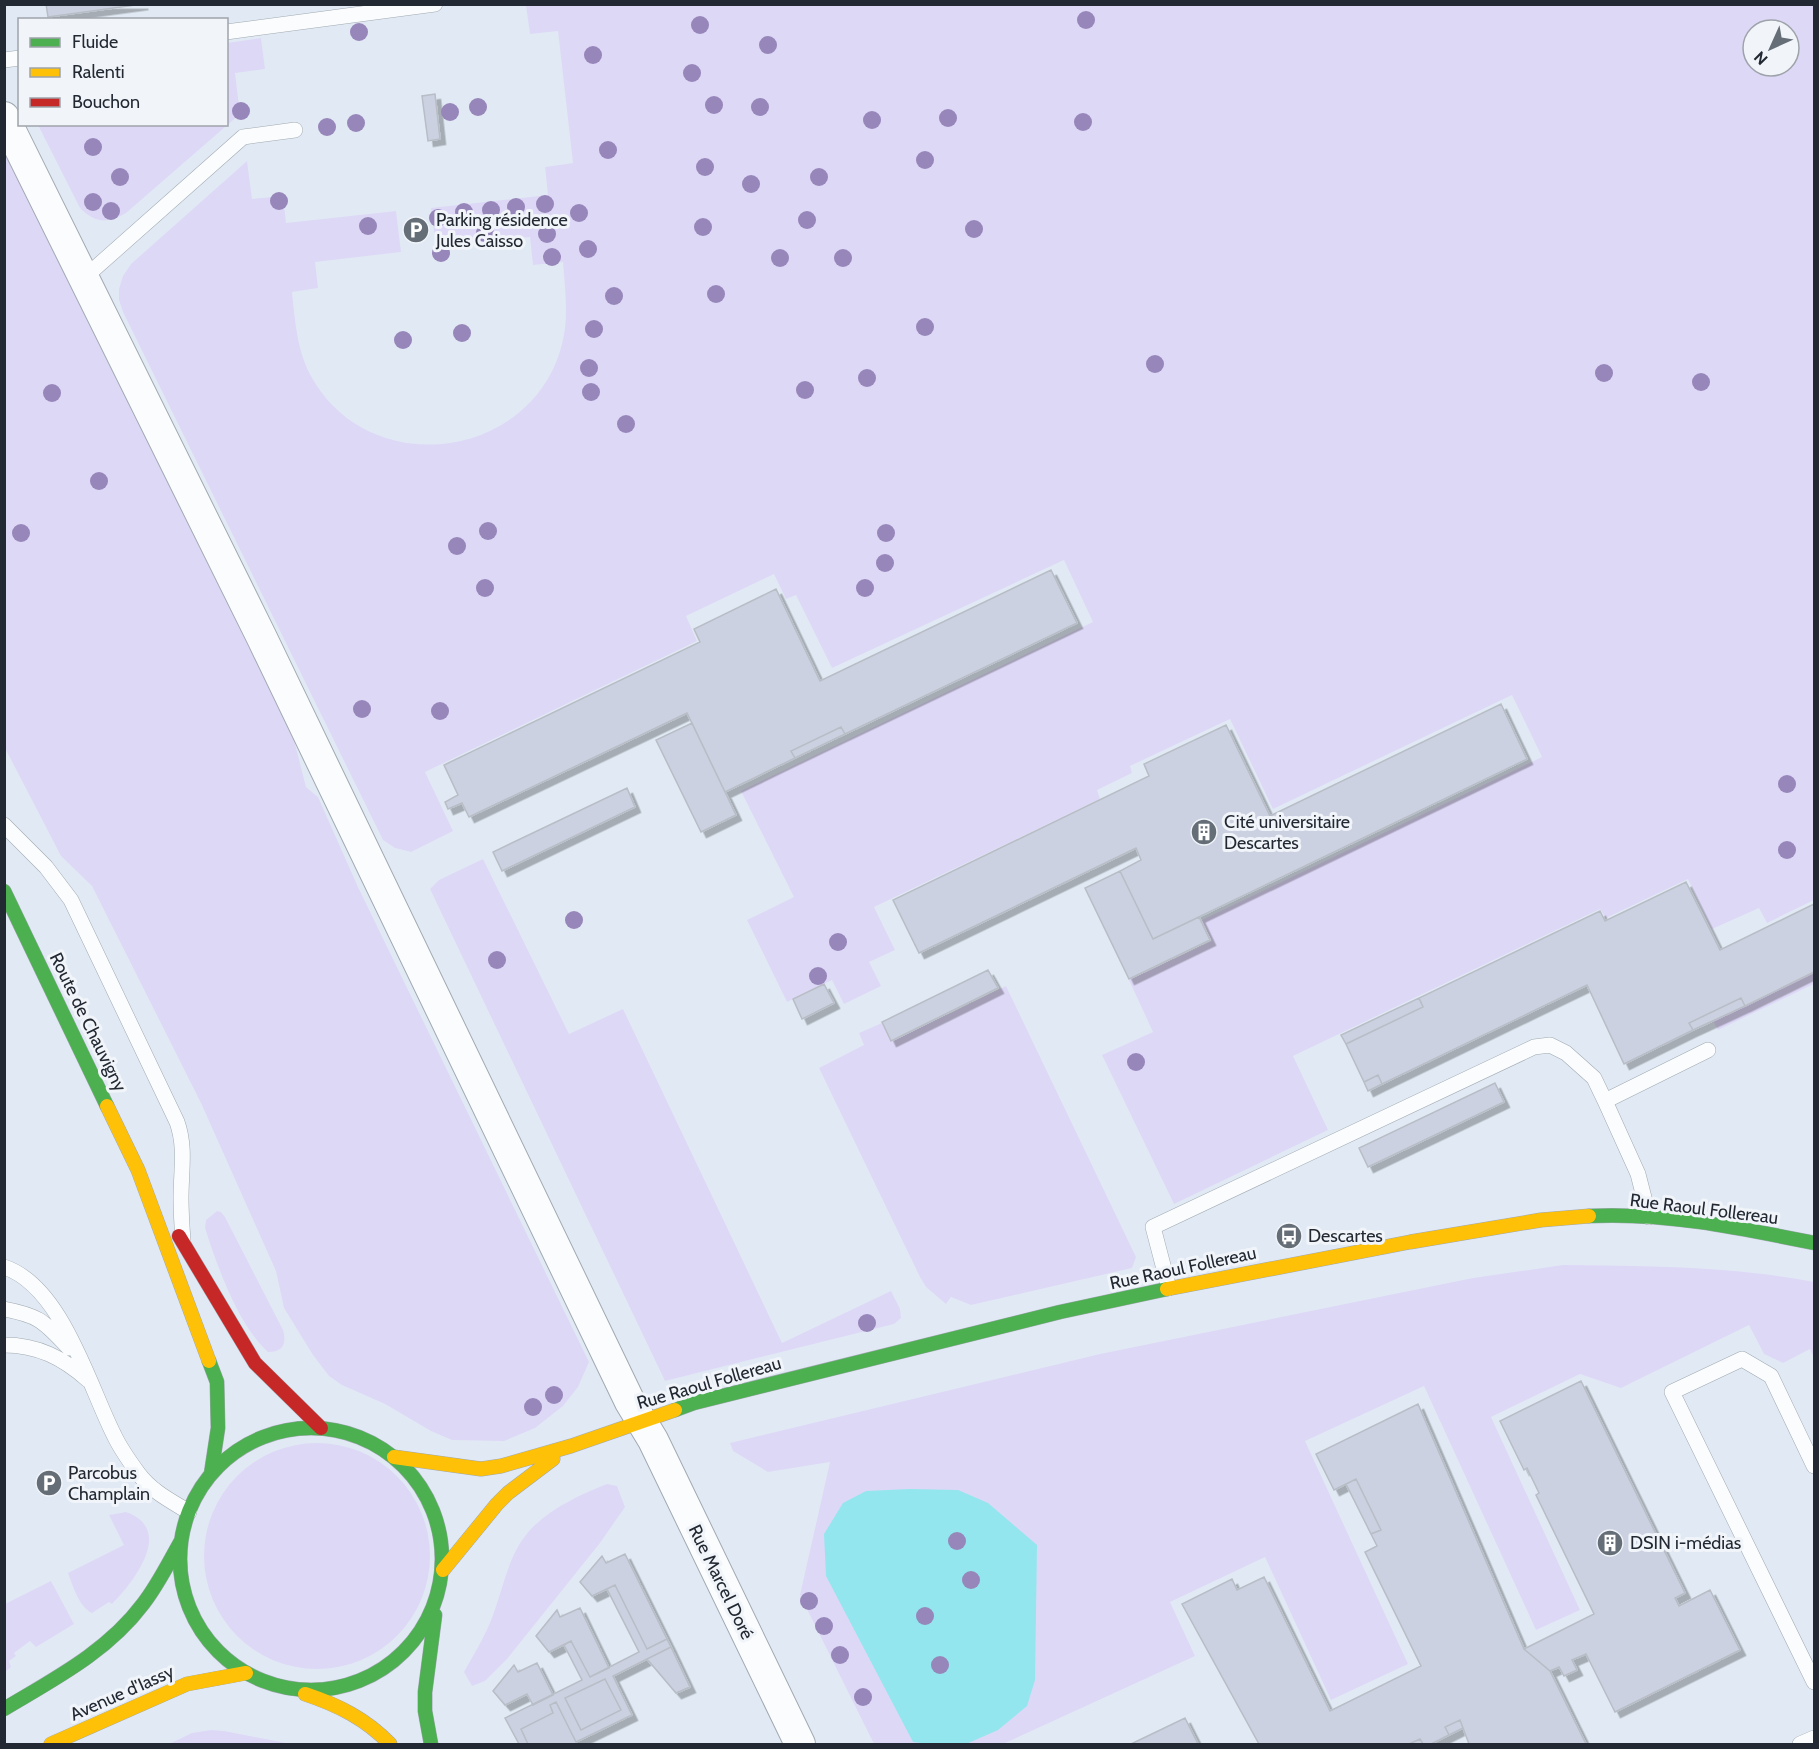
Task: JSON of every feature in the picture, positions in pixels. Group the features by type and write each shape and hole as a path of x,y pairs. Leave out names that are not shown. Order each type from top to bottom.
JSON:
{"street":[{"name":"Rue Marcel Doré","path":"4,117 261,636 630,1402 653,1440 800,1744"},
{"name":"Route de Chauvigny","path":"4,891 138,1170"},
{"path":"138,1170 255,1363 321,1428"},
{"path":"138,1170 217,1382 218,1428 211,1474"},
{"name":"Rue Raoul Follereau","path":"394,1457 481,1469 501,1466 571,1446 694,1403 1052,1314 1169,1288 1410,1242 1541,1220 1592,1216 1649,1217 1744,1229 1815,1243"},
{"path":"4,1709 92,1655 114,1638 144,1604 181,1541 189,1512 199,1491 211,1474 240,1449 261,1438 287,1430 321,1428 350,1434 394,1457 420,1486 432,1506 442,1545 443,1570 425,1692 425,1711 431,1744"},
{"name":"Rue Raoul Follereau","path":"443,1570 484,1518 508,1493 571,1446"},
{"path":"181,1541 181,1573 190,1611 210,1643 223,1657 260,1681 332,1702 372,1726 390,1744"},
{"path":"292,1690 338,1689 381,1672 402,1655 426,1624 439,1592"},
{"name":"Avenue d'Iassy","path":"51,1744 187,1684 246,1673"}],"lane":[{"path":"228,32 435,4"},
{"path":"84,278 243,137 295,130"},
{"path":"4,825 46,867 71,900 177,1122 182,1136 183,1149 181,1198 183,1244"},
{"path":"1169,1288 1153,1227 1534,1047 1550,1045 1566,1053 1594,1078 1638,1174 1649,1217"},
{"path":"1605,1101 1708,1050"},
{"path":"4,1267 17,1271 33,1285 65,1329 93,1384 114,1436 139,1474 161,1495 189,1512"},
{"path":"4,1309 30,1314 40,1319 81,1361"},
{"path":"4,1345 40,1349 56,1356 74,1367 93,1384"},
{"path":"1815,1466 1771,1376 1742,1359 1672,1392 1815,1682"},
{"path":"1800,1744 1815,1738"}],"shaded area":[{"path":"529,5 1814,5 1814,900 1767,923 1759,908 1712,929 1688,879 1606,918 1600,909 1293,1056 1328,1130 1174,1204 1102,1055 1153,1032 1129,980 1212,941 1202,920 1542,757 1512,695 1273,809 1230,719 1130,766 1132,773 1097,790 1100,799 874,907 895,950 869,962 881,986 844,1004 832,980 787,1002 747,920 794,897 741,791 1093,622 1064,560 832,668 796,595 786,599 774,574 686,616 697,641 425,772 453,831 411,852 395,848 383,840 123,312 119,300 119,289 123,276 131,264 247,161 252,199 283,196 286,223 396,211 401,252 315,262 318,288 292,292 297,335 306,366 337,410 371,432 408,443 447,443 485,433 519,413 545,383 562,344 566,314 563,262 533,265 530,237 436,247 431,208 548,195 545,167 573,163 558,31 530,34 526,6"},
{"path":"261,38 265,69 235,73 240,114 228,124 228,43"},
{"path":"39,126 226,126 126,213 113,219 102,220 91,217 80,208"},
{"path":"4,150 269,684 293,736 306,787 318,797 358,887 589,1362 578,1387 563,1406 535,1428 504,1441 452,1440 431,1431 385,1404 342,1385 329,1376 313,1355 284,1308 276,1271 201,1103 92,886 61,856 5,748"},
{"path":"483,859 569,1034 623,1009 782,1343 891,1291 900,1309 901,1318 894,1324 665,1381 430,889 439,880"},
{"path":"1814,972 1814,984 1718,1030 1713,1021"},
{"path":"1006,986 1136,1257 1132,1268 971,1305 951,1297 946,1304 926,1287 920,1277 819,1068 864,1045 859,1033 882,1023 891,1042"},
{"path":"217,1211 225,1217 283,1330 284,1343 277,1351 268,1352 257,1340 247,1327 230,1294 205,1228 206,1220"},
{"path":"1563,1265 1721,1270 1814,1282 1814,1358 1810,1349 1783,1363 1764,1354 1749,1325 1621,1388 1580,1374 1491,1417 1580,1610 1536,1630 1424,1386 1305,1441 1408,1664 1331,1700 1265,1557 1170,1602 1195,1656 1003,1744 874,1744 800,1595 830,1462 768,1472 733,1451 730,1443 1100,1354 1473,1278"},
{"path":"317,1443 339,1445 370,1456 397,1476 417,1503 428,1534 430,1556 428,1578 417,1609 397,1636 370,1656 339,1667 317,1669 295,1667 264,1656 237,1636 217,1609 206,1578 204,1556 206,1534 217,1503 237,1476 264,1456 295,1445"},
{"path":"607,1484 617,1486 625,1507 600,1543 507,1659 485,1681 472,1686 464,1672 490,1622 513,1556 526,1534 560,1506"},
{"path":"126,1512 140,1520 148,1530 149,1543 146,1556 130,1583 112,1604 109,1602 92,1613 80,1601 68,1573 124,1545 109,1515"},
{"path":"51,1581 74,1624 36,1647 30,1641 14,1653 16,1656 9,1661 11,1667 5,1672 5,1604"},
{"path":"211,1730 291,1744 169,1744 192,1733"}],"water":[{"path":"958,1490 988,1503 1037,1545 1035,1680 1027,1706 998,1730 966,1744 913,1742 826,1576 824,1534 843,1503 866,1491"}],"building":[{"path":"46,4 143,4 48,17"},
{"path":"435,94 440,139 428,141 422,96"},
{"path":"1051,570 1077,623 845,734 841,727 791,751 795,758 725,792 687,713 469,817 462,803 448,809 445,802 458,795 444,765 700,642 694,629 776,589 820,681"},
{"name":"Cité universitaire Descartes","path":"1501,704 1527,759 1153,939 1120,871 1141,860 1136,848 919,953 893,900 1149,776 1144,764 1226,725 1270,816"},
{"path":"692,723 736,815 701,832 656,740"},
{"path":"841,727 845,734 795,758 791,751"},
{"path":"627,788 635,807 502,871 493,852"},
{"path":"1120,871 1153,939 1199,917 1210,940 1129,979 1085,888"},
{"path":"1686,882 1720,950 1814,904 1814,972 1745,1006 1741,998 1689,1023 1693,1030 1624,1064 1587,985 1382,1084 1378,1075 1364,1082 1346,1044 1423,1007 1419,998 1600,911 1605,921"},
{"path":"988,970 998,988 891,1041 882,1022"},
{"path":"824,984 834,1003 802,1019 793,999"},
{"path":"1419,998 1423,1007 1346,1044 1341,1035"},
{"path":"1741,998 1745,1006 1693,1030 1689,1023"},
{"path":"1378,1075 1382,1084 1368,1091 1364,1082"},
{"path":"1495,1083 1504,1102 1368,1167 1359,1148"},
{"name":"DSIN i-médias","path":"1581,1381 1685,1593 1675,1598 1679,1606 1710,1590 1740,1650 1615,1712 1586,1654 1572,1660 1577,1670 1564,1676 1559,1667 1550,1671 1524,1649 1594,1614 1536,1495 1539,1493 1527,1468 1524,1470 1500,1421"},
{"path":"1418,1404 1524,1649 1550,1671 1586,1744 1469,1744 1460,1720 1445,1727 1449,1735 1431,1744 1423,1744 1420,1739 1409,1744 1259,1744 1182,1604 1232,1579 1237,1590 1264,1577 1330,1711 1421,1666 1365,1552 1377,1546 1371,1534 1381,1530 1356,1479 1334,1490 1316,1454"},
{"path":"1356,1479 1381,1530 1371,1534 1346,1484"},
{"path":"625,1554 667,1639 647,1649 615,1585 592,1596 580,1582 602,1556 606,1563"},
{"path":"615,1585 647,1649 667,1639 671,1647 613,1676 632,1715 576,1742 556,1702 550,1705 553,1713 521,1729 528,1744 519,1744 505,1718 582,1680 564,1645 571,1641 590,1677 639,1652 607,1589","holes":["605,1679 621,1710 581,1730 565,1698"]},
{"path":"580,1608 609,1668 590,1677 571,1641 549,1652 536,1636 557,1610 560,1617"},
{"path":"671,1647 690,1687 676,1693 647,1659"},
{"path":"537,1663 553,1695 533,1705 527,1694 505,1705 493,1691 514,1665 518,1672"},
{"path":"605,1679 621,1710 581,1730 565,1698"},
{"path":"556,1702 577,1744 528,1744 521,1729 553,1713 550,1705"},
{"path":"1185,1718 1198,1744 1131,1744"},
{"path":"1460,1720 1463,1728 1449,1735 1445,1727"},
{"path":"1420,1739 1423,1744 1409,1744"}],"traffic: fast":[{"path":"4,891 107,1106"},
{"path":"1589,1216 1617,1215 1674,1219 1814,1243"},
{"path":"675,1410 694,1403 1060,1312 1167,1289"},
{"path":"209,1361 217,1382 218,1428 211,1474"},
{"path":"298,1428 324,1428 349,1433 373,1443 404,1466 427,1497 437,1521 442,1559 437,1597 427,1621 404,1652 373,1675 349,1685 324,1690 298,1690 273,1685 249,1675 228,1661 209,1642 195,1621 185,1597 180,1572 180,1546 185,1521 195,1497 209,1476 228,1457 249,1443 273,1433 298,1428"},
{"path":"4,1709 79,1663 129,1621 148,1597 181,1541"},
{"path":"431,1744 425,1711 425,1692 435,1615"}],"traffic: slow":[{"path":"107,1106 138,1170 209,1361"},
{"path":"1167,1289 1410,1242 1541,1220 1589,1216"},
{"path":"394,1457 481,1469 501,1466 571,1446 675,1410"},
{"path":"443,1570 497,1504 553,1459"},
{"path":"51,1744 187,1684 246,1673"},
{"path":"305,1694 351,1714 371,1727 390,1744"}],"traffic: jam":[{"path":"179,1236 255,1363 321,1428"}],"place":[{"name":"Parking résidence Jules Caisso","path":"416,230"},
{"name":"Cité universitaire Descartes","path":"1204,832"},
{"name":"Descartes","path":"1289,1236"},
{"name":"Parcobus Champlain","path":"49,1483"},
{"name":"DSIN i-médias","path":"1610,1543"}]}
